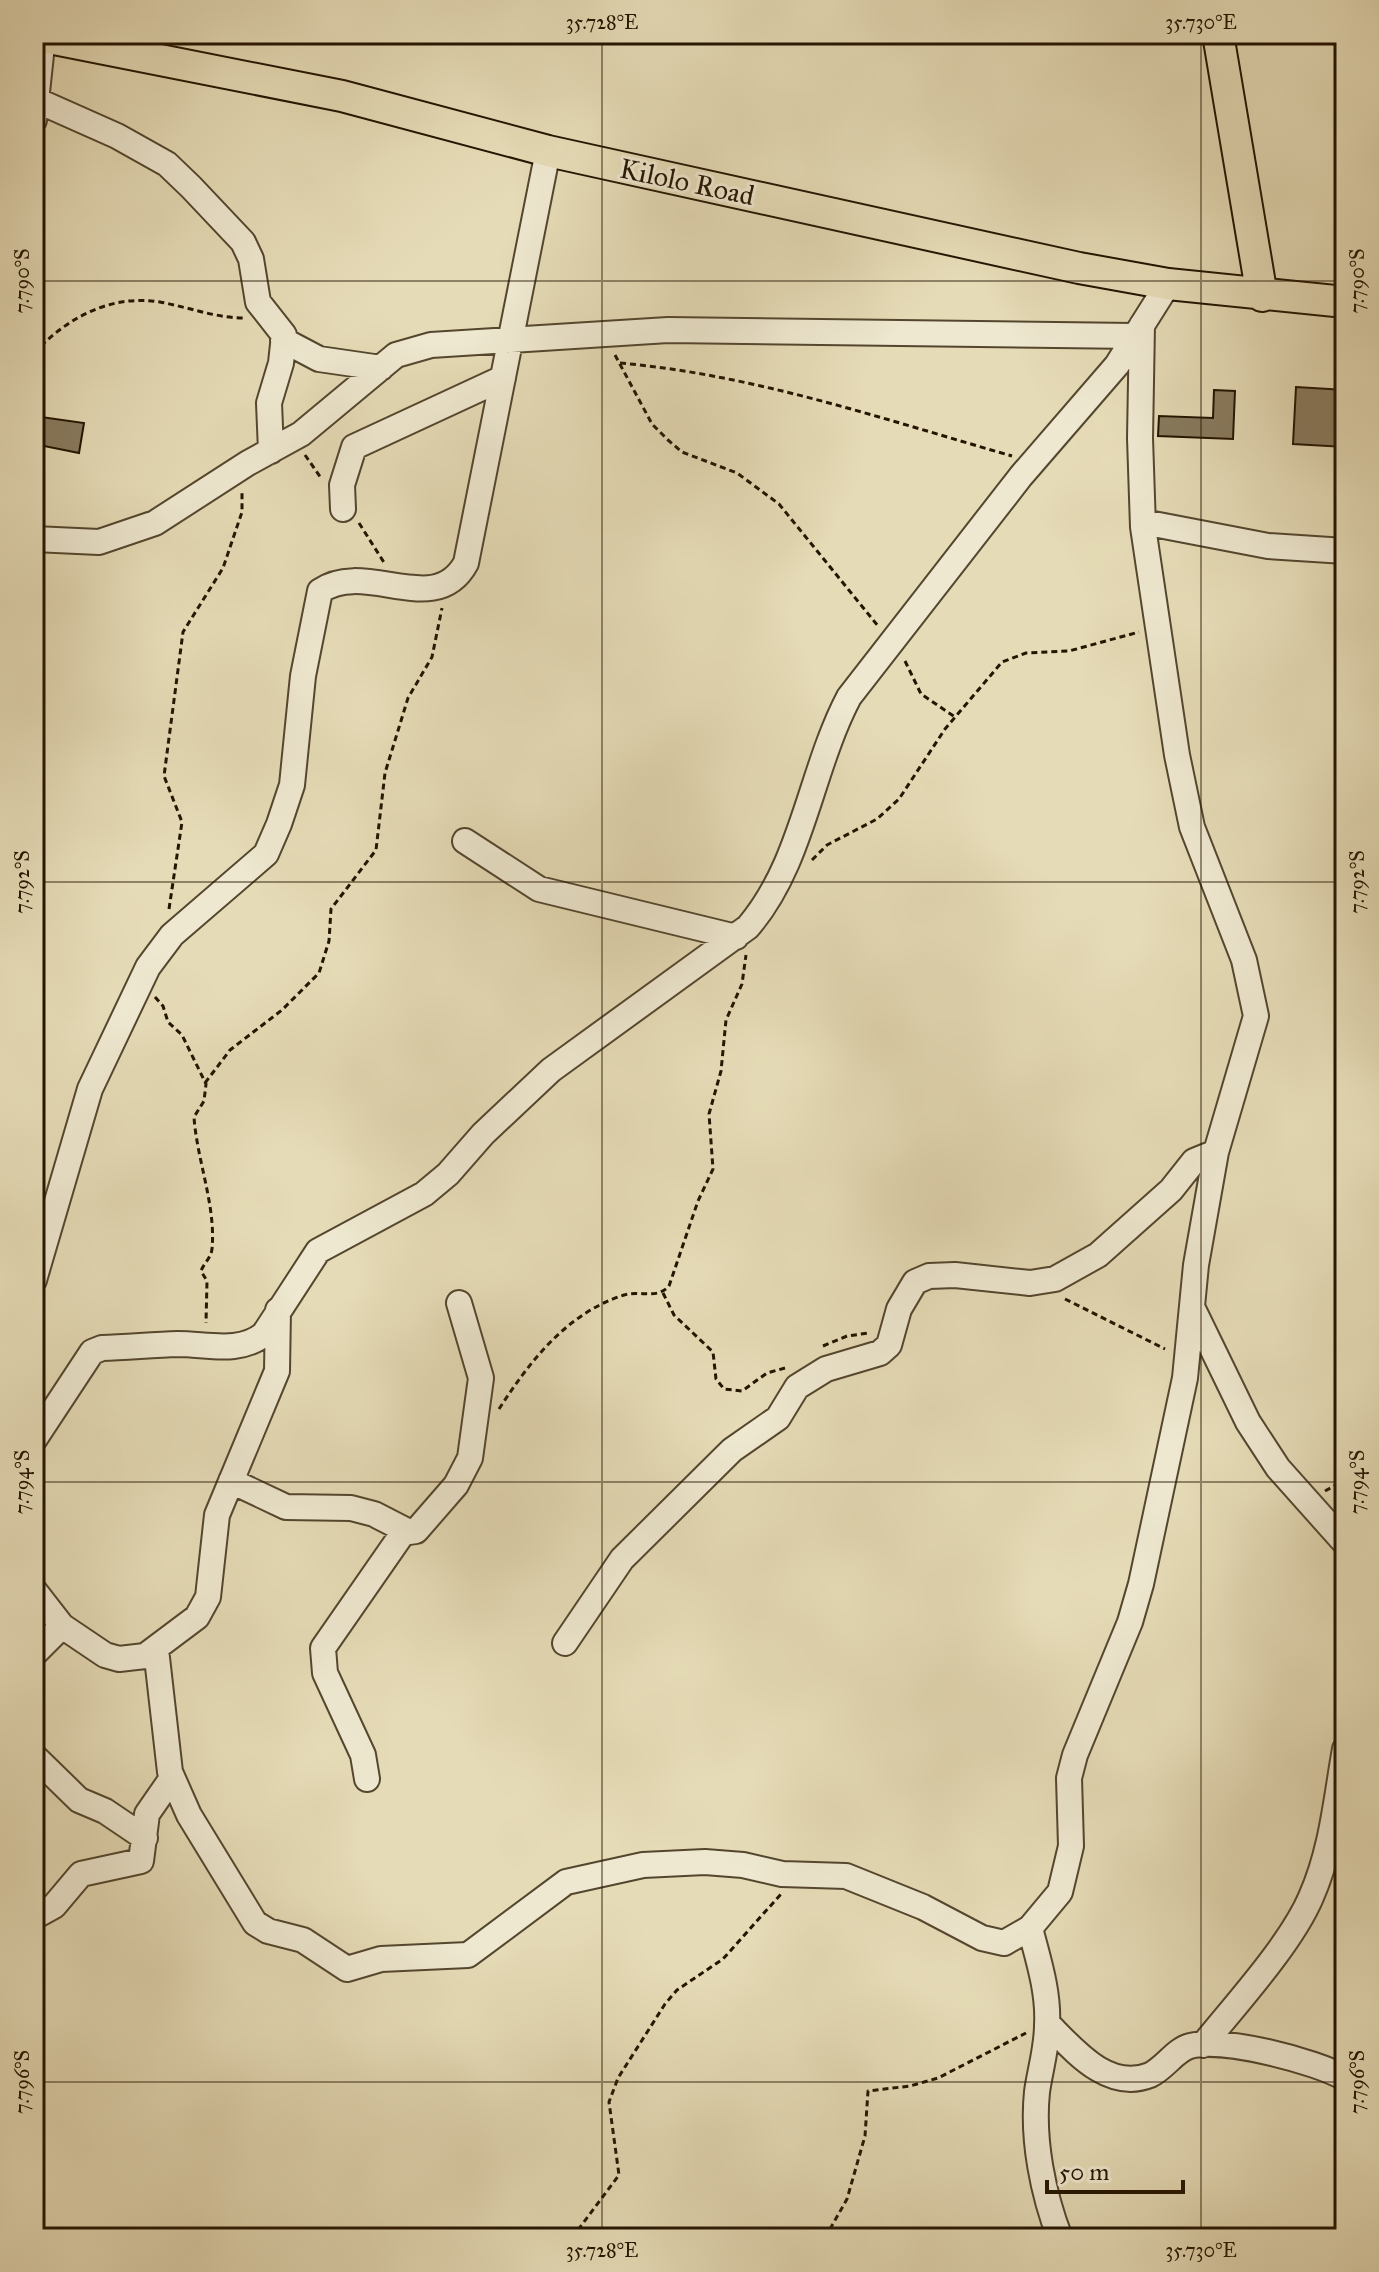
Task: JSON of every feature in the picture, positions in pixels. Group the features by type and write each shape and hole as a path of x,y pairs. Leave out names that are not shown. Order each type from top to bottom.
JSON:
{"main road":[{"path":"1218,34 1262,296"},
{"name":"Kilolo Road","path":"38,48 342,96 548,151 1079,268 1168,284 1262,296 1345,302"}],"street":[{"path":"38,48 35,110 117,136 167,164 243,242 251,259 256,295 278,329 319,359 381,368"},
{"path":"34,1280 90,1089 148,967 172,935 266,854 292,785 303,676 320,591 337,583 369,582 436,590 457,579 466,563 548,151"},
{"path":"34,1440 92,1352 102,1348 229,1347 256,1341 318,1251 424,1194 448,1174 483,1134 551,1070 742,932 769,903 788,862 829,735 849,697 1033,462 1117,365 1168,284"},
{"path":"271,451 269,403 278,329"},
{"path":"34,539 99,542 155,523 242,466 301,434 348,391 396,355 411,348 604,334 731,330 1138,331"},
{"path":"156,1649 163,1738 172,1778 189,1815 255,1923 268,1931 303,1940 347,1969 381,1959 468,1955 566,1882 643,1865 705,1862 801,1875 846,1876 923,1907 982,1938 1004,1943 1030,1928 1060,1892 1071,1846 1069,1778 1130,1622 1141,1584 1187,1359 1216,1152 1256,1016 1244,960 1192,827 1143,522 1138,331"},
{"path":"343,509 342,485 354,447 503,378"},
{"path":"1143,522 1268,546 1345,551"},
{"path":"465,841 539,889 742,932"},
{"path":"565,1643 622,1559 732,1450 778,1418 797,1387 808,1378 880,1353 889,1345 899,1309 915,1282 929,1276 986,1276 1041,1283 1075,1270 1098,1255 1171,1190 1194,1161 1216,1152"},
{"path":"231,1481 286,1507 359,1509 413,1533 456,1485 470,1458 481,1378 459,1303"},
{"path":"1192,1307 1263,1445 1278,1468 1345,1543"},
{"path":"34,1590 62,1626 105,1655 119,1659 145,1656 197,1617 208,1597 215,1526 277,1371 278,1309"},
{"path":"367,1779 364,1757 325,1673 323,1648 405,1530"},
{"path":"34,1654 62,1626"},
{"path":"1203,2045 1271,1958 1311,1898 1337,1817 1345,1749"},
{"path":"34,1756 79,1800 105,1811 145,1838"},
{"path":"34,1917 54,1906 81,1874 141,1861 147,1814 172,1778"},
{"path":"1030,1928 1044,1983 1048,2024 1037,2093 1037,2125 1048,2207 1060,2238"},
{"path":"1048,2024 1081,2057 1105,2073 1125,2079 1150,2075 1189,2046 1203,2045 1289,2056 1345,2078"}],"path":[{"path":"34,353 81,314 116,303 158,302 278,329"},
{"path":"604,334 652,424 682,452 737,473 779,504 902,656 921,694 955,717"},
{"path":"620,363 688,369 750,382 1033,462"},
{"path":"166,915 182,822 164,776 183,632 223,568 237,533 242,512 242,466"},
{"path":"205,1083 230,1050 282,1010 319,973 329,941 331,909 376,850 385,773 408,698 432,657 437,622 449,585"},
{"path":"809,864 827,845 869,825 899,799 955,717 1002,662 1014,656 1055,654 1158,627"},
{"path":"663,1293 673,1278 693,1214 713,1169 709,1114 723,1063 726,1020 745,971 742,932"},
{"path":"139,985 163,1006 166,1018 182,1035 205,1083 204,1101 194,1117 205,1169 211,1223 212,1249 201,1271 207,1281 205,1345"},
{"path":"1041,1283 1085,1310 1187,1359"},
{"path":"663,1293 674,1315 713,1352 716,1379 724,1389 742,1391 767,1373 787,1367"},
{"path":"497,1413 540,1350 562,1331 620,1296 663,1293"},
{"path":"822,1347 847,1336 877,1331 899,1309"},
{"path":"572,2238 583,2219 617,2181 620,2164 609,2102 611,2093 665,2004 677,1990 713,1969 801,1875"},
{"path":"825,2238 847,2199 865,2136 868,2091 910,2086 938,2078 1048,2024"}],"building":[{"path":"1296,387 1345,390 1345,447 1293,444"},
{"path":"1214,390 1235,391 1233,439 1158,436 1159,416 1213,418"},
{"path":"34,416 84,423 79,453 34,444"}]}
